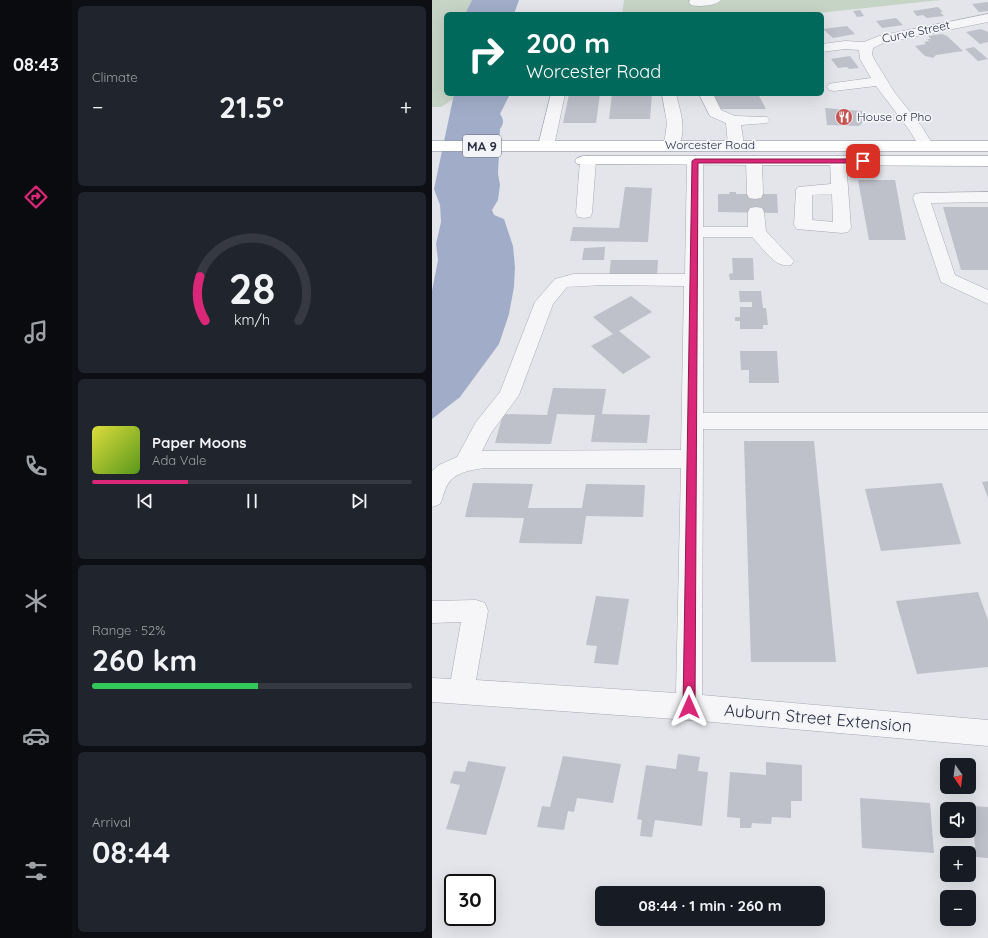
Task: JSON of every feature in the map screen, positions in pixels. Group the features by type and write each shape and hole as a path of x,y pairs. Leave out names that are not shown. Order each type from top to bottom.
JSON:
{"highway":[{"name":"Worcester Road","path":"432,161 536,151 672,145 988,146"},
{"name":"Worcester Road","path":"432,146 536,151 588,161 988,161"}],"street":[{"path":"695,2 715,0"},
{"name":"Curve Street","path":"924,145 917,130 880,81 867,59 865,54 866,46 880,40 988,18"},
{"path":"824,48 845,45 866,46"},
{"path":"834,87 880,81"},
{"path":"536,151 557,96"},
{"path":"669,96 675,123 672,145"},
{"path":"707,96 716,113 733,121 762,120"},
{"path":"733,121 736,145"},
{"path":"584,213 588,161"},
{"path":"689,707 695,161"},
{"path":"754,161 755,194"},
{"path":"838,161 840,189"},
{"path":"987,298 947,278 921,198 988,198"},
{"path":"756,212 757,232 785,261"},
{"path":"694,232 757,232"},
{"path":"465,463 483,428 509,395 544,302 561,283 573,280 604,279 694,280"},
{"path":"692,421 988,421"},
{"path":"432,498 438,481 444,473 452,468 465,463 496,458 692,459"},
{"path":"432,612 476,611 461,693"},
{"name":"Auburn Street Extension","path":"432,690 689,707 988,733"}],"green space":[{"path":"432,0 472,0 466,12 444,12 444,96 454,96 453,99 441,107 432,107"},
{"path":"624,0 940,0 824,12 622,12"}],"water":[{"path":"472,0 519,0 515,12 466,12"},
{"path":"454,96 509,96 500,114 503,122 500,129 498,174 500,185 498,200 492,210 494,215 504,219 513,246 515,267 514,287 509,314 499,344 460,397 432,419 432,291 438,260 436,244 441,222 440,205 434,189"}],"building":[{"path":"988,2 988,11 979,12 972,4"},
{"path":"938,7 943,12 940,12 944,16 927,18 923,15 917,16 913,11"},
{"path":"860,10 864,16 857,17 853,11"},
{"path":"896,18 903,25 882,28 876,21"},
{"path":"847,26 855,34 833,38 824,29"},
{"path":"981,29 988,32 988,42 980,44 966,32"},
{"path":"942,34 947,36 963,51 936,55 933,58 925,56 915,46 926,44 924,42 929,41 927,39 931,39 928,36"},
{"path":"974,47 988,59 978,61 965,49"},
{"path":"850,56 859,68 838,68 831,59"},
{"path":"569,96 600,96 596,123 563,123"},
{"path":"612,96 652,96 650,119 609,119"},
{"path":"714,96 759,96 766,109 719,109"},
{"path":"825,108 862,111 863,122 859,126 827,125"},
{"path":"858,180 895,180 906,240 869,240"},
{"path":"625,187 652,188 648,242 570,241 573,227 619,228"},
{"path":"729,192 736,192 736,194 777,194 778,213 718,212 718,194 730,194"},
{"path":"943,207 988,207 988,270 961,270"},
{"path":"605,247 604,260 582,260 584,248"},
{"path":"732,258 753,258 754,280 730,280 729,274 733,273"},
{"path":"611,260 658,260 657,278 609,277"},
{"path":"739,291 761,291 763,308 766,308 768,325 763,325 763,329 740,329 740,321 735,321 735,317 740,317 740,307 752,307 752,302 740,302"},
{"path":"631,296 652,312 619,331 651,357 623,374 591,346 613,334 593,317"},
{"path":"740,351 777,351 779,383 749,383 749,370 741,370"},
{"path":"553,388 606,389 602,414 650,415 647,443 591,442 595,415 557,414 551,444 495,443 503,414 547,415"},
{"path":"744,441 814,441 836,662 751,662"},
{"path":"988,481 988,498 982,482"},
{"path":"473,483 533,484 528,508 582,508 586,484 645,485 643,517 586,516 582,544 519,543 524,518 465,517"},
{"path":"942,483 961,544 881,551 865,489"},
{"path":"978,592 988,620 988,667 917,674 896,601"},
{"path":"596,596 629,599 618,665 594,663 597,646 586,645"},
{"path":"678,754 700,757 698,771 708,772 702,826 655,820 652,837 640,836 642,820 637,819 646,765 676,769"},
{"path":"563,756 621,764 613,803 577,798 574,812 568,811 564,830 537,827 542,806 550,807"},
{"path":"468,761 506,767 486,835 446,829 460,785 450,783 454,771 465,772"},
{"path":"766,762 802,765 802,801 791,801 791,818 772,817 771,824 752,823 751,828 740,828 740,818 727,817 730,772 766,775"},
{"path":"860,798 930,803 934,853 862,848"},
{"path":"976,806 988,807 988,858 976,857"}],"tunnel":[{"path":"755,194 756,212"}],"place":[{"name":"House of Pho","path":"844,117"}],"route":[{"path":"689,707 695,161 863,161"}]}
